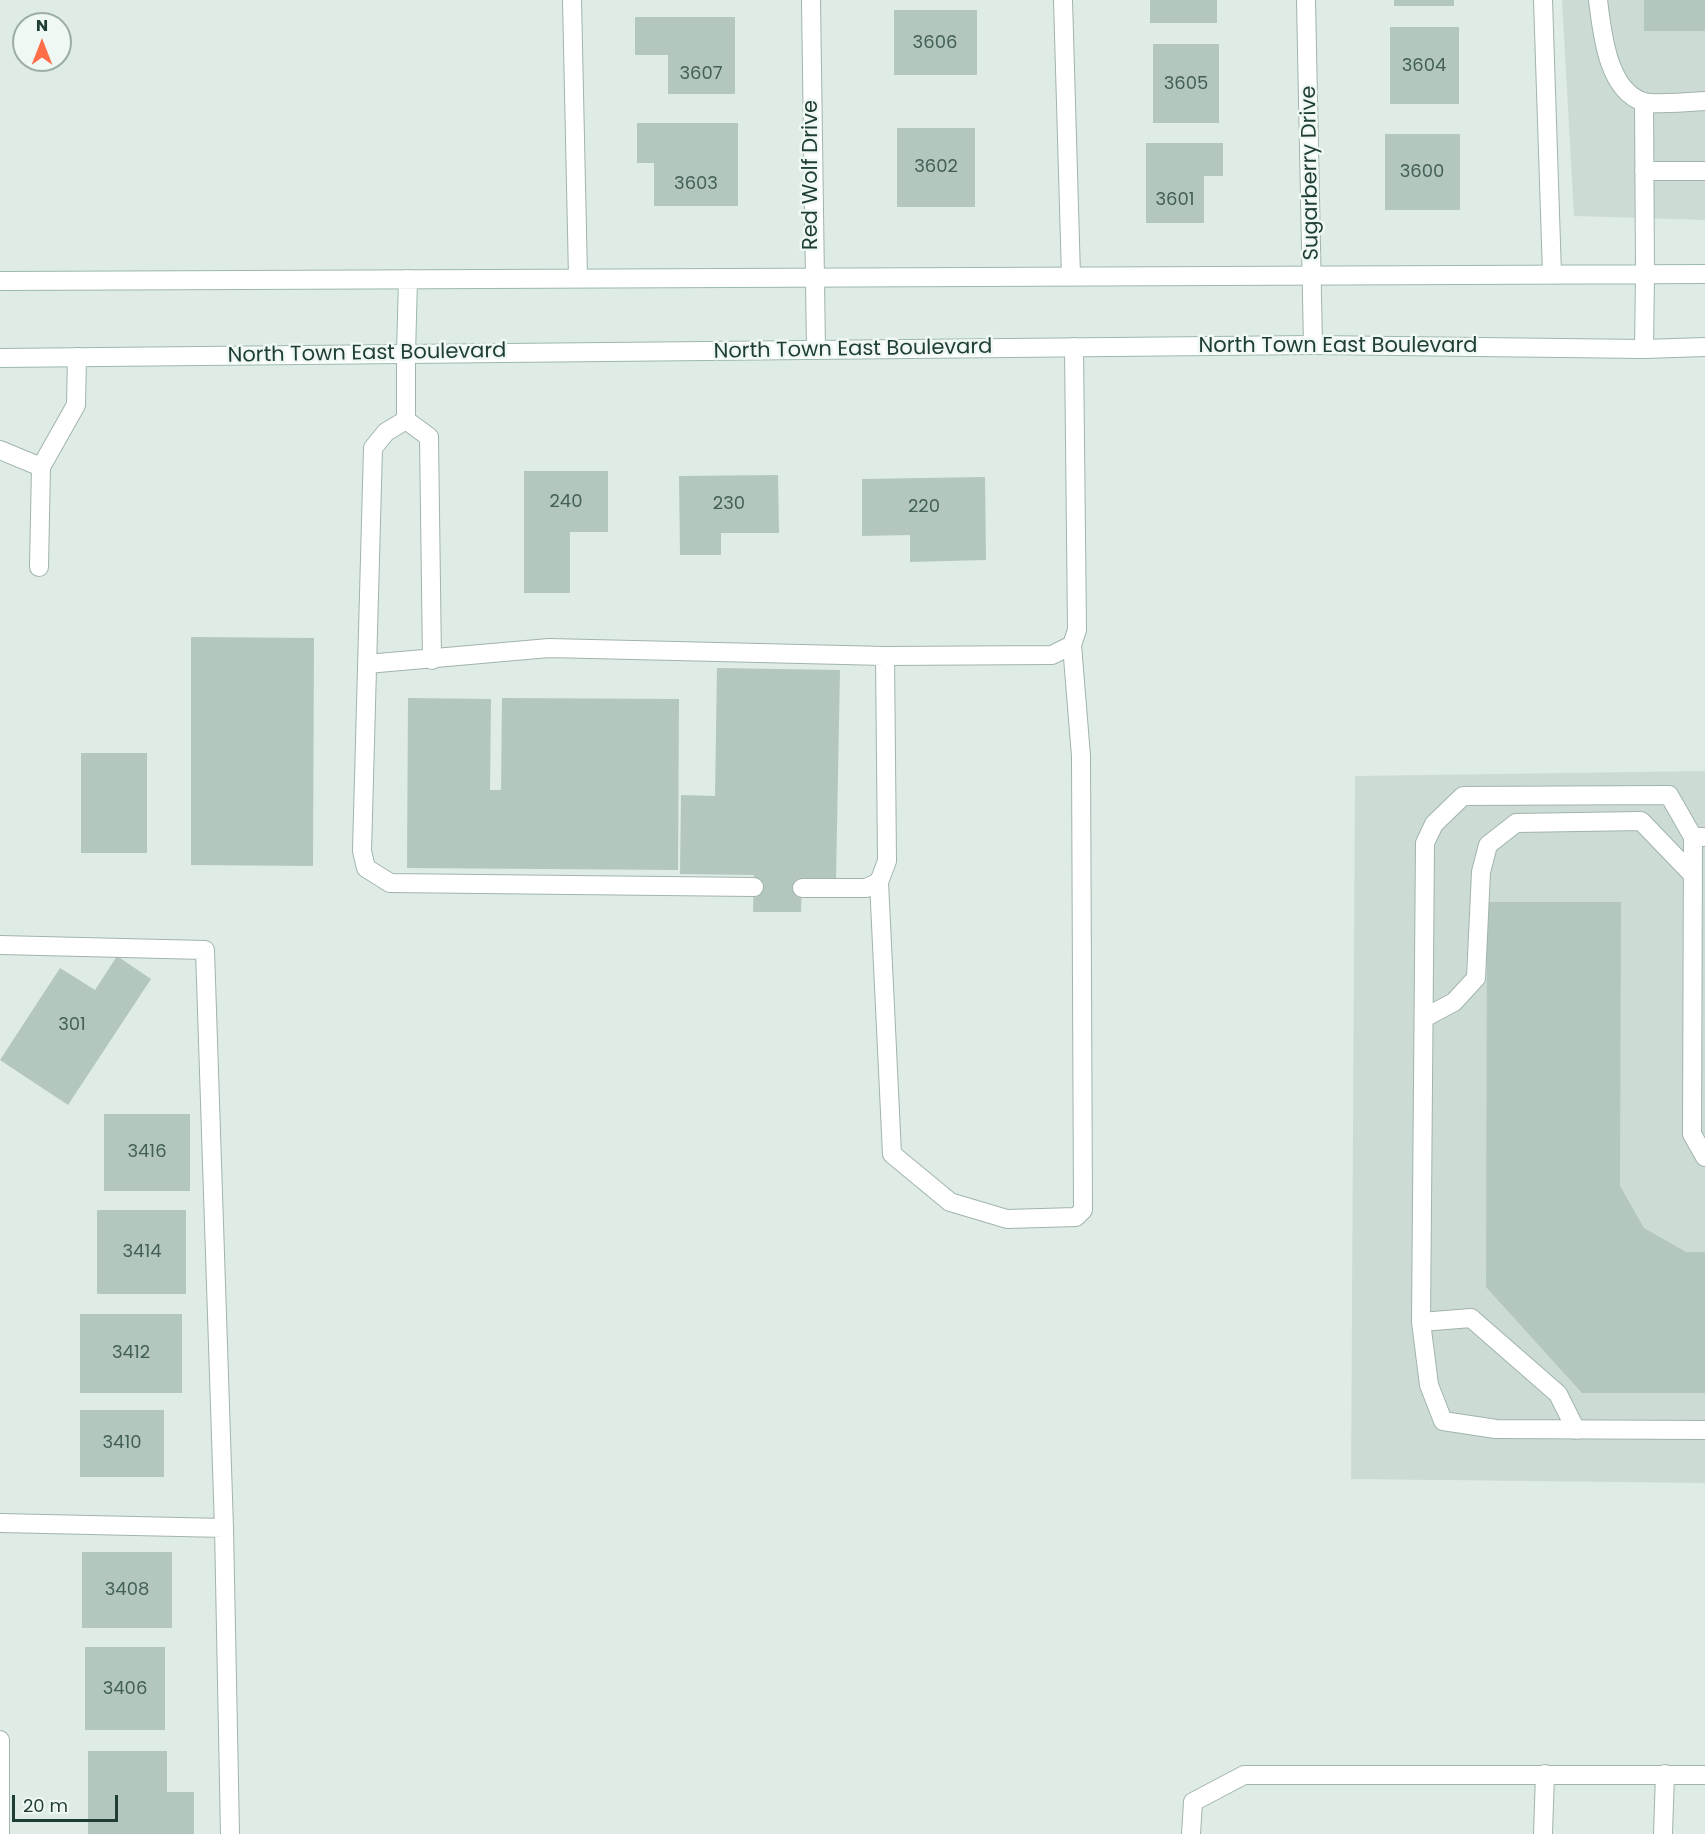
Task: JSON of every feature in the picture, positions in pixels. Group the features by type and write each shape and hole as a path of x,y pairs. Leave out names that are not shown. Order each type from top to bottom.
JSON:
{"main road":[{"path":"572,0 578,277"},
{"name":"Red Wolf Drive","path":"811,0 813,277 816,350"},
{"path":"1063,0 1071,276"},
{"name":"Sugarberry Drive","path":"1306,0 1313,345"},
{"path":"1543,0 1552,274"},
{"path":"1598,0 1604,47 1620,86 1644,102 1705,102"},
{"path":"1644,102 1644,349"},
{"path":"1644,171 1705,171"},
{"path":"0,281 1705,274"},
{"path":"406,420 408,279"},
{"name":"North Town East Boulevard","path":"0,358 1313,345 1644,349 1705,347"},
{"path":"885,656 887,861 879,882 892,1154 950,1202 1007,1219 1076,1217 1083,1209 1081,756 1072,645 1077,630 1074,347"},
{"path":"39,567 41,467 76,405 77,357"},
{"path":"406,420 429,437 432,660"},
{"path":"406,420 386,432 373,448 362,850 366,868 390,883 754,887"},
{"path":"0,450 41,467"},
{"path":"367,664 549,648 885,656 1052,655 1072,645"},
{"path":"1705,1157 1692,1134 1693,875 1699,837 1669,795 1463,796 1434,824 1425,843 1421,1322 1429,1385 1443,1421 1496,1429 1705,1430"},
{"path":"1424,1018 1454,1002 1476,978 1480,872 1488,845 1516,823 1641,821 1693,875"},
{"path":"802,888 866,888 879,882"},
{"path":"0,945 206,950 224,1528 230,1834"},
{"path":"1421,1322 1471,1318 1558,1394 1576,1430"},
{"path":"0,1523 224,1528"},
{"path":"0,1740 0,1834"},
{"path":"1544,1834 1545,1774"},
{"path":"1663,1834 1665,1774"},
{"path":"1191,1834 1193,1802 1244,1775 1705,1775"}],"shaded area":[{"path":"1562,0 1705,0 1705,220 1574,216"},
{"path":"1705,771 1705,1483 1351,1479 1355,776"}],"building":[{"path":"1150,0 1217,0 1217,23 1150,23"},
{"path":"1394,0 1454,0 1454,6 1394,6"},
{"path":"1644,0 1705,0 1705,31 1644,31"},
{"path":"894,10 977,10 977,75 894,75"},
{"path":"635,17 735,17 735,94 668,94 668,55 635,55"},
{"path":"1390,27 1459,27 1459,104 1390,104"},
{"path":"1153,44 1219,44 1219,123 1153,123"},
{"path":"637,123 738,123 738,206 654,206 654,163 637,163"},
{"path":"897,128 975,128 975,207 897,207"},
{"path":"1385,134 1460,134 1460,210 1385,210"},
{"path":"1146,143 1223,143 1223,176 1204,176 1204,223 1146,223"},
{"path":"524,471 608,471 608,532 570,532 570,593 524,593"},
{"path":"778,475 779,533 721,533 721,555 680,555 679,476"},
{"path":"985,477 986,560 910,562 910,535 862,536 862,479"},
{"path":"191,637 314,638 313,866 191,865"},
{"path":"717,668 840,670 836,879 802,878 801,912 753,912 754,875 680,874 681,795 715,796"},
{"path":"408,698 491,699 490,790 501,790 502,698 679,699 678,870 407,868"},
{"path":"81,753 147,753 147,853 81,853"},
{"path":"1487,902 1621,902 1620,1186 1644,1228 1686,1252 1705,1252 1705,1393 1582,1393 1486,1287"},
{"path":"117,956 151,979 68,1105 0,1060 60,968 95,990"},
{"path":"104,1114 190,1114 190,1191 104,1191"},
{"path":"97,1210 186,1210 186,1294 97,1294"},
{"path":"80,1314 182,1314 182,1393 80,1393"},
{"path":"80,1410 164,1410 164,1477 80,1477"},
{"path":"82,1552 172,1552 172,1628 82,1628"},
{"path":"85,1647 165,1647 165,1730 85,1730"},
{"path":"88,1751 167,1751 167,1792 194,1792 194,1834 88,1834"}]}
